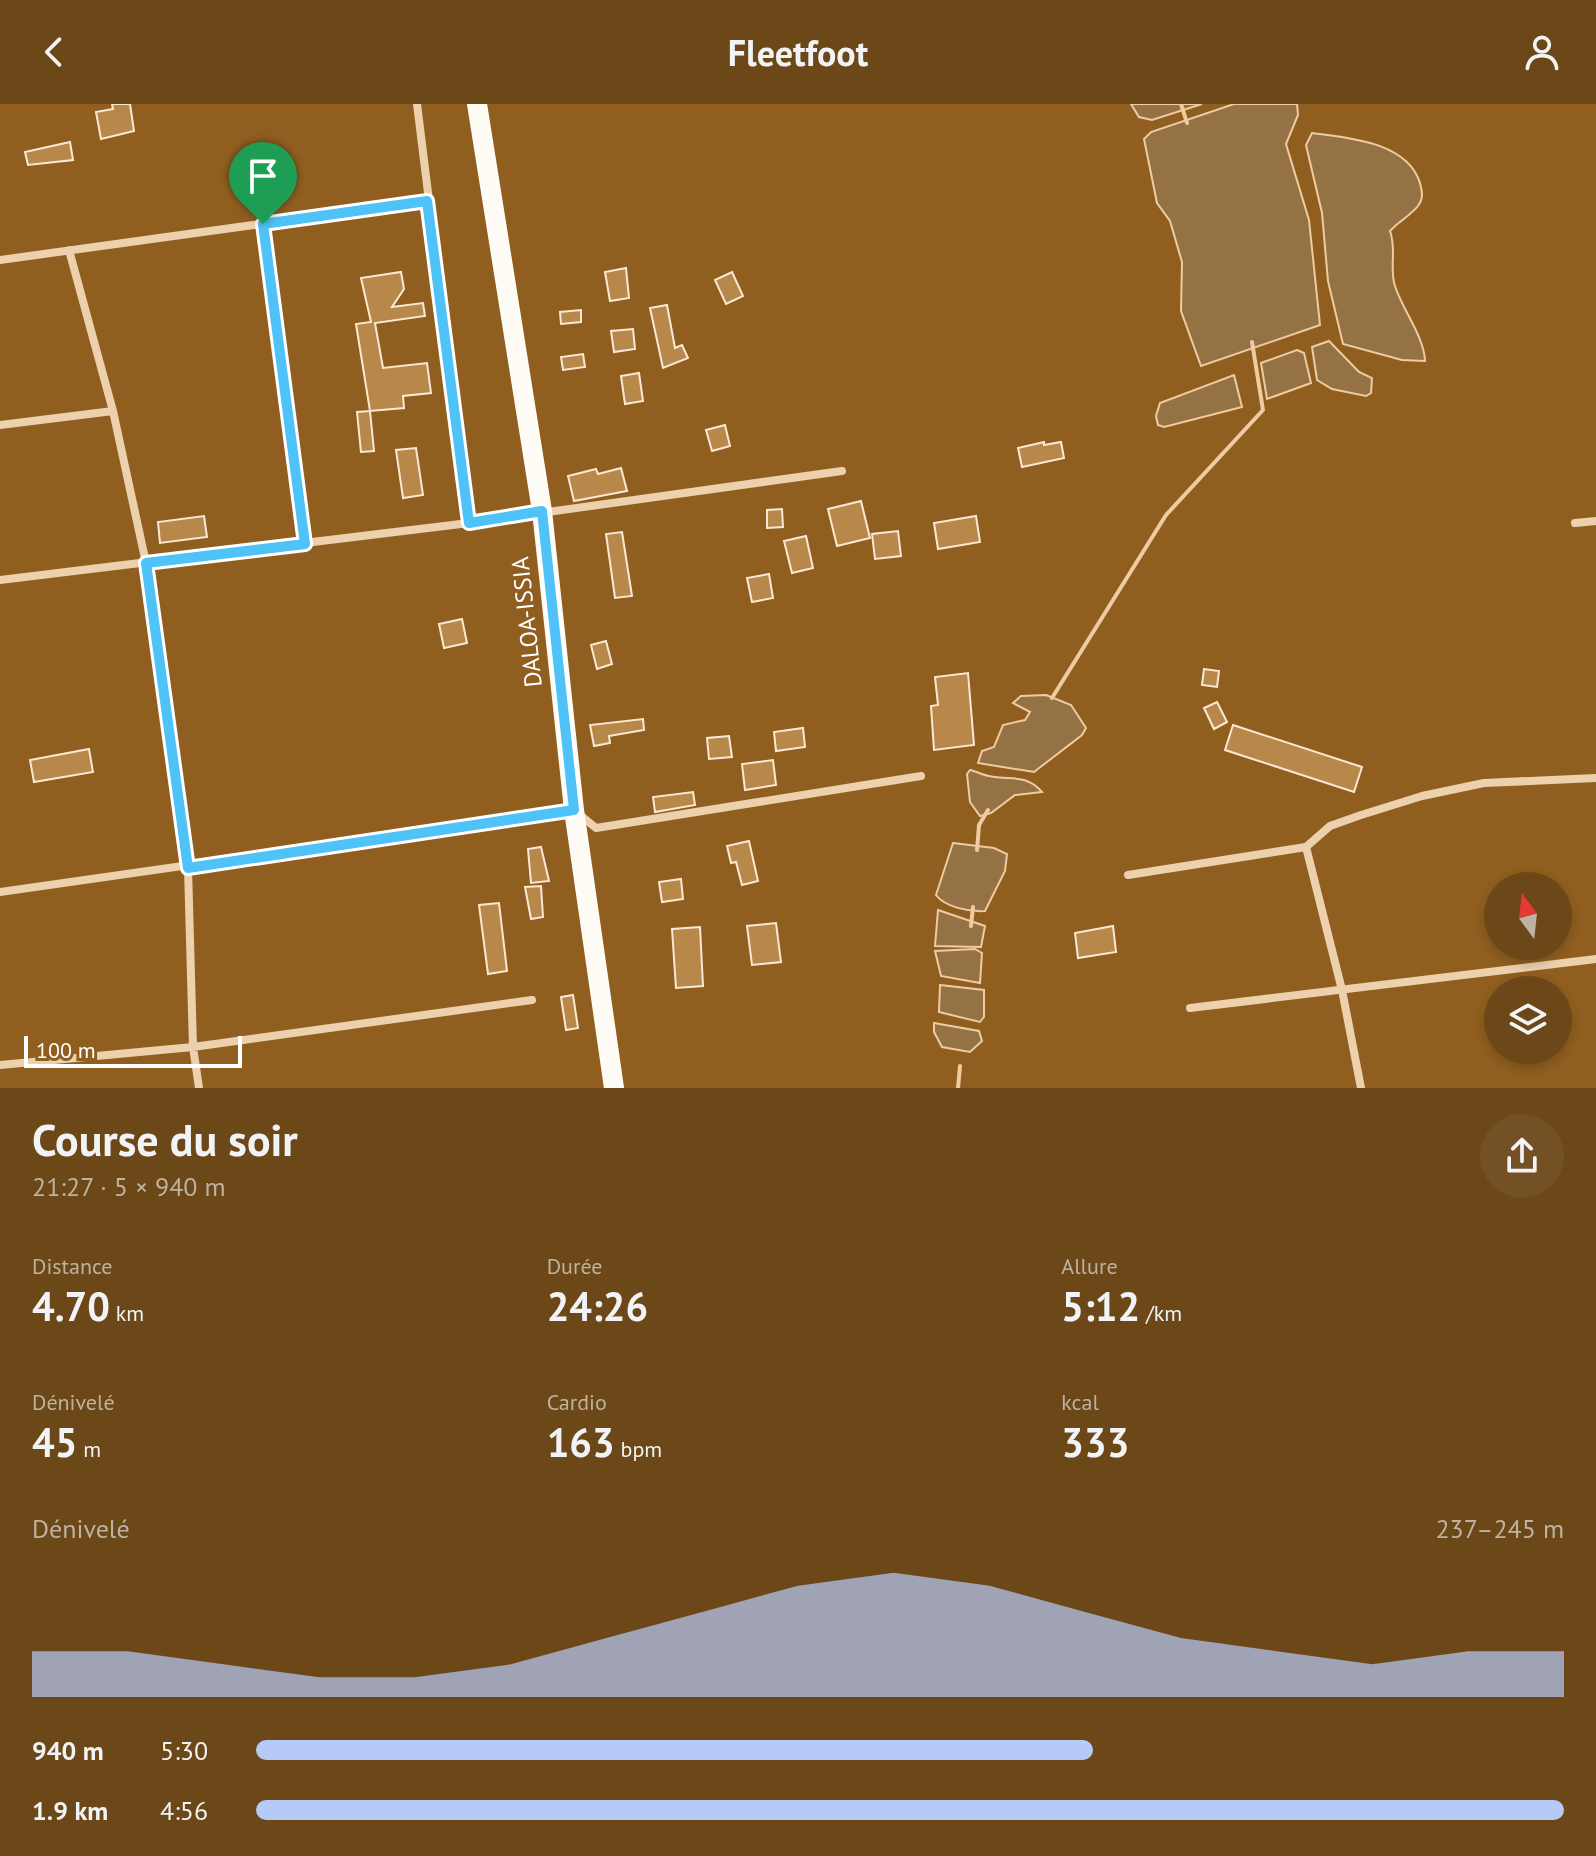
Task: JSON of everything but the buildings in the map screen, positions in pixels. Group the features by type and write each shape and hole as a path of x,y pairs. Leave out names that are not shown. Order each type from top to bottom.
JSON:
{"main road":[{"name":"DALOA-ISSIA","path":"477,104 542,511 574,810 614,1088"}],"street":[{"path":"417,104 469,523"},
{"path":"0,260 427,201"},
{"path":"263,224 305,544"},
{"path":"69,250 113,411 146,563 188,868 193,1047 199,1088"},
{"path":"0,425 113,411"},
{"path":"0,580 469,523 842,471"},
{"path":"1575,523 1596,521"},
{"path":"0,892 188,868 574,810 596,828 921,776"},
{"path":"1128,875 1306,847 1330,826 1422,796 1484,783 1596,778"},
{"path":"1306,847 1342,990 1361,1088"},
{"path":"1190,1008 1596,959"},
{"path":"0,1065 193,1047 532,1000"}],"shaded area":[{"path":"1131,104 1202,104 1152,120 1139,117"},
{"path":"1234,104 1297,104 1298,115 1286,144 1309,220 1320,325 1201,366 1181,311 1182,262 1170,221 1157,203 1144,139 1151,132"},
{"path":"1312,133 1358,140 1389,150 1403,158 1420,183 1422,192 1418,206 1390,231 1395,286 1421,342 1425,361 1402,360 1343,344 1328,281 1322,213 1306,145"},
{"path":"1329,341 1359,372 1372,378 1371,393 1366,396 1332,389 1317,380 1312,347"},
{"path":"1297,350 1304,353 1311,383 1267,399 1261,363"},
{"path":"1234,375 1242,407 1164,427 1158,425 1156,416 1160,403"},
{"path":"1046,695 1071,705 1086,728 1082,735 1034,772 978,763 982,751 994,747 1003,725 1025,720 1030,712 1013,703 1021,696"},
{"path":"970,770 989,776 1024,780 1042,792 1015,795 991,813 980,816 970,802 967,774"},
{"path":"953,843 994,848 1007,854 1005,871 985,911 958,908 936,895"},
{"path":"938,910 985,926 981,947 935,946"},
{"path":"975,949 982,953 980,983 941,976 935,951"},
{"path":"940,985 984,990 984,1017 980,1022 939,1012"},
{"path":"934,1023 979,1031 982,1041 970,1052 942,1047 934,1032"}],"waterway":[{"path":"1181,104 1187,123"},
{"path":"1052,698 1166,515 1263,410 1252,342"},
{"path":"977,850 979,825 988,810"},
{"path":"971,926 973,907"},
{"path":"958,1088 960,1066"}],"route":[{"path":"427,201 469,523 542,511 574,810 188,868 146,563 305,544 263,224 427,201"}]}
